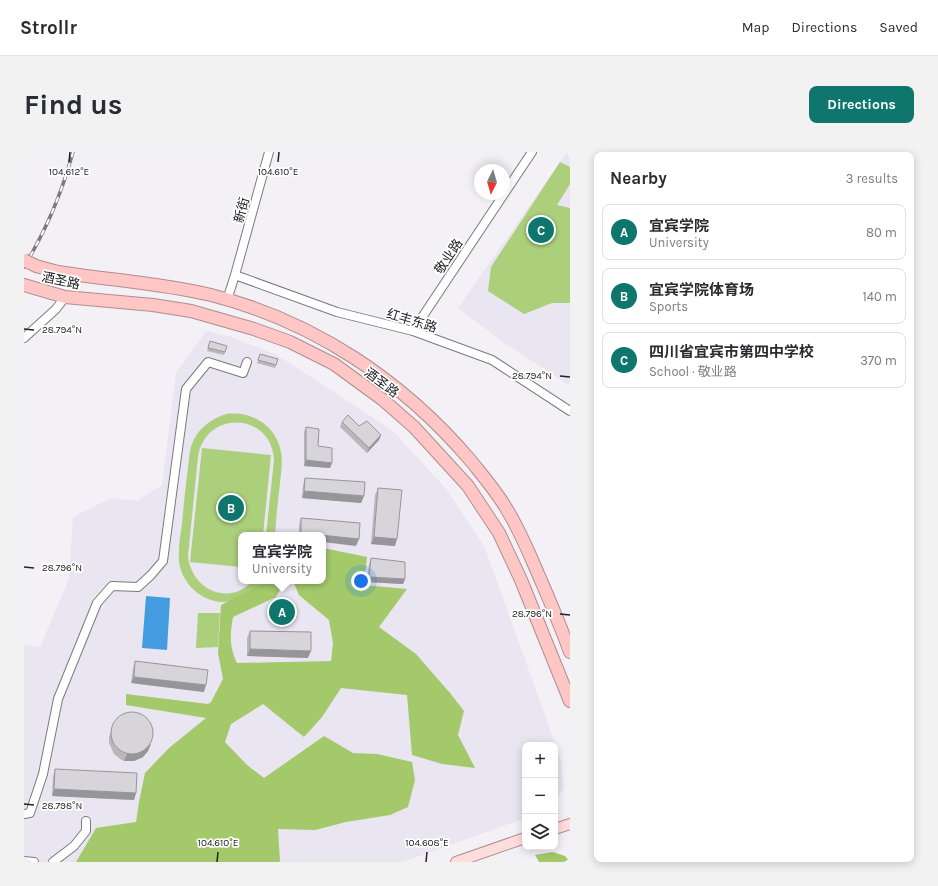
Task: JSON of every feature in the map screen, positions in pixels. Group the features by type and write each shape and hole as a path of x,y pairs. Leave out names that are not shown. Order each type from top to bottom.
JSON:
{"highway":[{"name":"酒圣路","path":"24,260 36,266 58,272 94,278 162,285 227,300 273,314 329,342 367,365 400,390 455,442 506,507 523,538 570,652"},
{"name":"酒圣路","path":"24,285 65,297 153,305 191,311 254,329 290,342 334,364 382,399 414,426 468,486 499,533 521,580 570,701"}],"main road":[{"path":"558,828 570,824"},
{"path":"456,862 522,839"}],"street":[{"name":"新街","path":"227,300 269,152"},
{"name":"敬业路","path":"510,185 532,152"},
{"name":"敬业路","path":"413,331 500,200"},
{"name":"红丰东路","path":"235,275 337,312 413,331 492,360 570,411"},
{"path":"24,338 56,309 65,297"},
{"path":"24,814 30,813 43,774 58,699 97,603 112,586 138,587 163,561 186,389 208,362 243,373 248,362"},
{"path":"54,862 74,846 86,831 86,821"},
{"path":"24,861 34,862"}],"shaded area":[{"path":"567,152 570,152 570,386 502,341 458,308"},
{"path":"206,331 231,337 277,355 392,430 448,491 485,548 555,742 522,742 522,819 403,862 24,862 24,645 40,647 69,579 73,517 111,498 137,501 162,485 176,373"},
{"path":"558,752 561,760 564,788 558,796"}],"green space":[{"path":"560,162 570,167 570,184 557,205 570,208 570,303 552,303 524,314 488,291 491,267"},
{"path":"226,414 245,415 261,422 274,434 282,456 275,532 266,532 274,460 270,444 262,433 251,425 238,422 225,424 213,430 203,441 198,457 188,556 193,573 204,586 219,593 236,592 250,584 262,584 257,589 245,596 227,602 208,599 195,591 182,574 179,562 190,451 198,433 208,423"},
{"path":"202,448 271,455 263,532 238,532 238,567 190,562"},
{"path":"326,549 367,557 364,585 407,589 379,627 416,654 464,711 458,735 475,768 442,764 412,755 407,695 341,688 322,717 304,737 263,704 231,724 225,742 247,765 264,778 324,736 353,753 377,754 412,762 415,780 408,807 390,815 346,822 315,830 278,829 279,862 76,862 96,828 136,822 145,773 169,748 206,718 126,705 126,694 208,704 211,702 223,679 218,653 221,605 261,584 283,584 276,597 233,617 231,640 237,663 331,661 333,643 329,620 299,595 294,584 326,584"},
{"path":"198,613 220,613 218,647 196,648"},
{"path":"553,852 565,856 570,862 539,862 535,855"}],"water":[{"path":"146,596 170,598 167,650 142,648"}],"building":[{"path":"210,341 227,346 225,352 208,348"},
{"path":"260,354 278,359 276,365 258,360"},
{"path":"348,415 359,426 367,421 381,435 369,448 342,422"},
{"path":"306,427 319,429 318,446 332,448 332,463 306,460"},
{"path":"305,478 365,482 364,496 304,491"},
{"path":"378,488 402,490 397,539 374,537"},
{"path":"301,518 360,523 359,539 326,536 326,532 301,532"},
{"path":"371,558 405,562 405,579 369,577"},
{"path":"250,631 311,632 311,651 250,649"},
{"path":"135,661 208,670 206,685 134,677"},
{"path":"132,712 147,718 153,733 147,748 132,754 117,748 111,733 117,718"},
{"path":"55,769 137,773 136,793 54,789"}],"railway":[{"path":"24,267 40,239 53,211 64,183 73,152"}],"place":[{"name":"四川省宜宾市第四中学校","path":"541,230"},
{"name":"宜宾学院体育场","path":"231,508"},
{"name":"宜宾学院","path":"282,612"}]}
